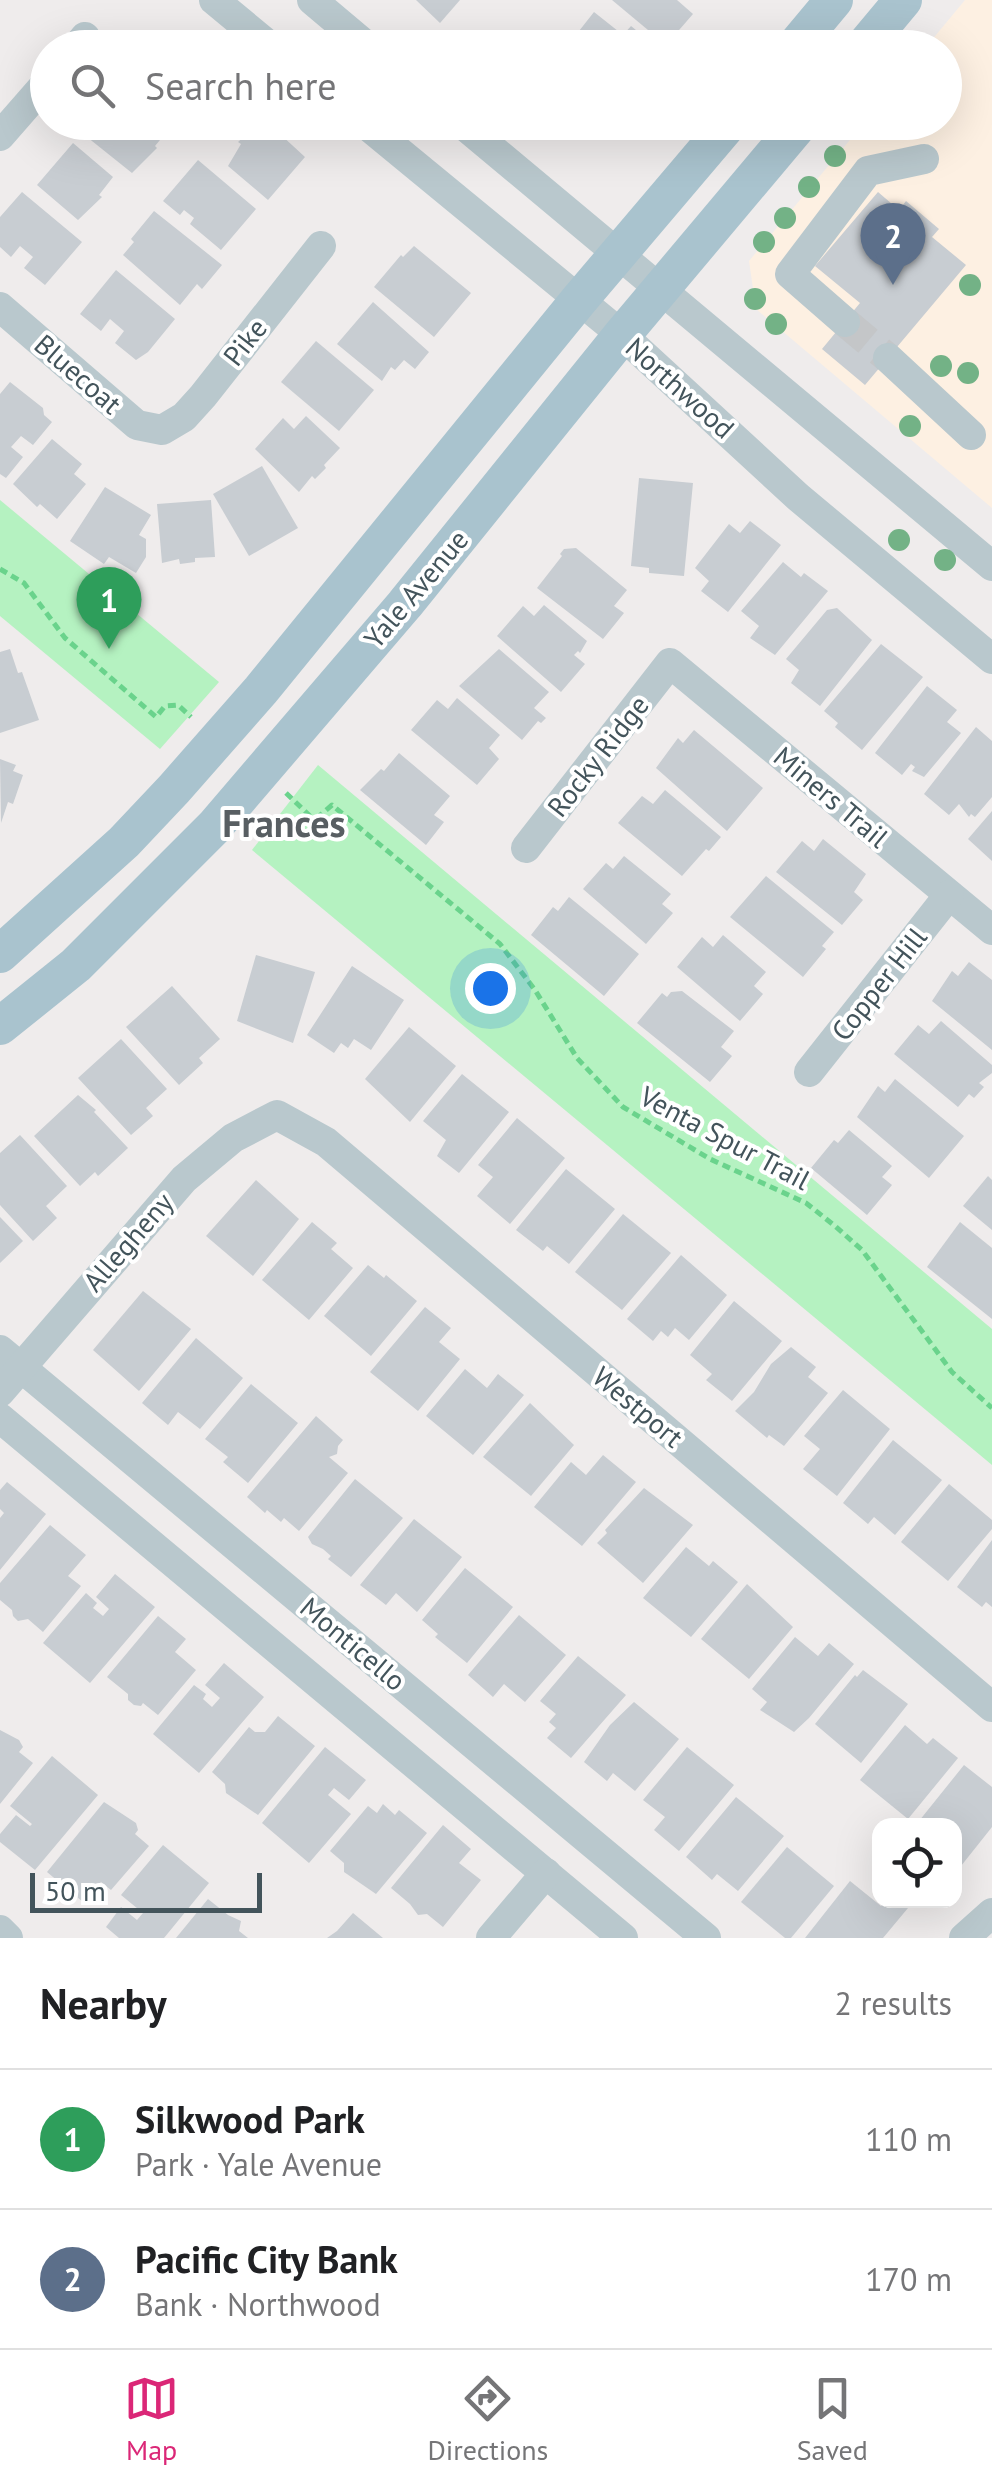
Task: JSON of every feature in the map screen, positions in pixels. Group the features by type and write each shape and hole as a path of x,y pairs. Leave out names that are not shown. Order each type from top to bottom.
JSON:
{"main road":[{"path":"809,30 834,0"},
{"path":"878,30 903,0"},
{"name":"Yale Avenue","path":"0,954 124,842 218,738 715,140"},
{"name":"Yale Avenue","path":"0,1026 76,965 214,827 405,604 785,140"}],"street":[{"path":"214,0 250,30"},
{"path":"312,0 348,30"},
{"path":"0,136 30,102"},
{"name":"Northwood","path":"385,140 622,336 798,497 992,659"},
{"path":"482,140 992,566"},
{"path":"845,322 790,274 868,172 924,159"},
{"name":"Pike","path":"162,430 194,407 320,246"},
{"name":"Bluecoat","path":"0,308 138,425 162,430"},
{"path":"888,358 970,435"},
{"name":"Rocky Ridge","path":"526,848 670,663"},
{"name":"Miners Trail","path":"670,663 992,930"},
{"name":"Copper Hill","path":"810,1072 949,895"},
{"name":"Allegheny","path":"0,1392 10,1359 184,1179 233,1138 277,1115"},
{"name":"Westport","path":"277,1115 326,1142 992,1708"},
{"name":"Monticello","path":"10,1359 706,1938"},
{"name":"Monticello","path":"0,1418 623,1938"},
{"path":"491,1938 546,1874"},
{"path":"964,1938 992,1913"},
{"path":"0,1930 8,1938"}],"path":[{"path":"0,568 24,582 64,638 156,716 166,706 178,705 218,738"},
{"name":"Venta Spur Trail","path":"260,772 310,816 318,817 332,805 500,944 535,990 577,1058 623,1107 710,1159 806,1204 835,1226 862,1250 952,1372 992,1408"}],"shaded area":[{"path":"965,0 992,0 992,508 756,309 749,261 850,140 962,140 962,30 940,30"}],"green space":[{"path":"0,500 219,682 160,749 0,616"},
{"path":"318,765 992,1329 992,1465 252,850"}],"building":[{"path":"416,0 460,0 440,23"},
{"path":"612,0 677,0 693,14 679,30 648,30"},
{"path":"594,12 617,30 580,30"},
{"path":"91,140 160,140 132,173"},
{"path":"287,140 305,157 268,200 228,166 241,144 238,142"},
{"path":"73,143 113,177 99,195 102,197 78,220 37,185"},
{"path":"198,160 256,209 221,250 190,224 194,218 184,210 180,215 163,201"},
{"path":"22,192 82,242 45,285 24,268 33,257 20,246 11,257 0,247 0,217"},
{"path":"878,192 899,210 906,201 939,229 932,237 966,265 865,385 822,349 860,303 815,266"},
{"path":"154,211 222,265 202,289 197,284 180,305 123,255"},
{"path":"414,246 471,293 434,337 374,287 401,255"},
{"path":"116,270 175,319 148,352 136,360 115,343 124,331 110,319 101,331 80,314"},
{"path":"373,302 429,352 415,369 404,360 395,370 391,367 382,381 337,344"},
{"path":"316,341 374,390 339,431 281,382"},
{"path":"10,382 43,408 52,422 33,445 21,436 11,447 23,457 6,478 0,474 0,394"},
{"path":"306,416 340,448 324,465 326,468 315,479 312,476 299,492 255,449 283,418 294,429"},
{"path":"52,439 82,464 74,474 86,484 57,519 40,504 37,507 13,484"},
{"path":"262,466 298,528 249,556 213,494"},
{"path":"639,478 693,483 684,576 649,573 649,568 631,566"},
{"path":"105,487 151,515 139,535 146,539 146,557 136,573 109,557 104,564 70,541"},
{"path":"211,500 215,557 180,564 179,559 162,563 157,504"},
{"path":"750,521 781,545 728,612 701,591 709,581 695,568 729,524 740,533"},
{"path":"576,548 627,590 614,606 624,613 603,639 537,588 564,549"},
{"path":"783,562 828,591 775,655 750,638 759,626 741,611"},
{"path":"544,605 587,641 580,653 574,655 585,664 561,692 497,636 523,606 534,616"},
{"path":"837,608 872,640 820,706 791,683 799,670 786,659 827,610"},
{"path":"881,644 923,677 862,750 835,727 838,723 824,711"},
{"path":"10,649 39,720 0,733 0,652"},
{"path":"499,649 549,692 534,708 546,718 538,721 522,740 459,686"},
{"path":"927,686 957,710 947,722 961,733 924,777 912,771 915,767 911,764 902,775 875,753"},
{"path":"457,698 500,735 489,748 499,759 477,785 411,730 437,700 448,709"},
{"path":"976,727 992,741 992,797 975,817 969,817 959,804 949,815 924,794"},
{"path":"694,730 763,788 727,831 656,768 678,738 683,743"},
{"path":"399,753 450,796 434,815 444,822 426,845 360,790"},
{"path":"0,759 16,765 13,771 23,775 1,823"},
{"path":"665,790 721,837 682,876 618,823 642,796 653,804"},
{"path":"992,811 992,861 968,839"},
{"path":"823,839 866,874 854,892 863,900 842,925 776,872 802,841 814,851"},
{"path":"624,856 671,894 662,904 673,913 646,944 583,889 606,863 613,869"},
{"path":"766,876 834,932 822,946 826,949 803,977 730,917"},
{"path":"569,897 639,954 604,996 531,935 553,907 558,911"},
{"path":"723,935 766,972 754,986 763,994 740,1021 677,967 702,937 713,947"},
{"path":"256,955 315,972 293,1043 237,1021"},
{"path":"969,962 992,980 992,1050 932,1001 952,971 958,976"},
{"path":"352,966 404,1000 371,1050 354,1039 348,1048 341,1043 334,1053 307,1035"},
{"path":"172,986 220,1039 199,1058 203,1063 179,1085 126,1027"},
{"path":"682,991 734,1031 721,1047 732,1056 710,1082 637,1023 662,993 667,997 671,992"},
{"path":"941,1021 992,1065 992,1073 979,1083 984,1087 974,1098 969,1094 958,1107 894,1054 918,1025 929,1034"},
{"path":"409,1027 456,1066 410,1122 365,1079"},
{"path":"121,1039 167,1089 146,1108 153,1116 131,1135 78,1078"},
{"path":"462,1074 509,1112 459,1173 437,1156 446,1140 423,1121"},
{"path":"895,1079 964,1136 929,1178 857,1117 878,1086 885,1092"},
{"path":"78,1095 128,1148 98,1176 95,1172 80,1186 34,1136"},
{"path":"517,1118 565,1158 510,1224 477,1196 493,1177 478,1165"},
{"path":"849,1130 892,1166 882,1177 892,1185 867,1215 811,1168 834,1140 838,1143"},
{"path":"20,1135 67,1186 46,1206 57,1218 33,1241 0,1205 0,1153"},
{"path":"566,1169 615,1209 569,1264 547,1246 543,1251 516,1230"},
{"path":"988,1176 992,1180 992,1230 963,1206"},
{"path":"256,1180 299,1219 253,1276 206,1236"},
{"path":"623,1214 671,1253 622,1310 575,1272"},
{"path":"0,1217 23,1241 0,1263"},
{"path":"312,1222 337,1243 331,1249 353,1268 309,1320 262,1280"},
{"path":"960,1222 992,1248 992,1319 927,1267"},
{"path":"681,1255 727,1295 689,1340 675,1328 668,1337 661,1331 653,1341 627,1319"},
{"path":"368,1265 417,1301 371,1356 324,1316"},
{"path":"143,1291 191,1329 139,1391 93,1350"},
{"path":"734,1301 782,1341 732,1401 706,1380 712,1374 690,1355"},
{"path":"425,1307 451,1328 439,1342 460,1359 418,1411 370,1372"},
{"path":"196,1338 243,1378 200,1429 178,1412 168,1425 142,1403"},
{"path":"791,1347 816,1367 808,1377 828,1393 784,1446 769,1435 767,1438 735,1411 754,1392 771,1364"},
{"path":"465,1369 487,1388 498,1374 524,1395 473,1455 426,1416"},
{"path":"251,1384 298,1423 248,1483 223,1462 228,1457 205,1439"},
{"path":"843,1390 890,1429 837,1496 803,1469 820,1449 804,1436"},
{"path":"530,1403 574,1445 531,1496 483,1457"},
{"path":"316,1416 343,1440 337,1454 329,1457 348,1473 299,1531 284,1518 281,1522 267,1510 265,1513 247,1497"},
{"path":"893,1440 942,1480 895,1535 874,1517 868,1524 843,1503"},
{"path":"603,1455 636,1482 582,1546 534,1507 571,1462 586,1475"},
{"path":"355,1479 403,1518 351,1577 308,1537"},
{"path":"7,1482 46,1514 0,1570 0,1518 4,1513 0,1509 0,1490"},
{"path":"949,1484 992,1520 992,1529 948,1581 901,1542"},
{"path":"644,1488 693,1525 643,1583 597,1543"},
{"path":"414,1519 462,1557 417,1612 396,1593 386,1605 360,1585"},
{"path":"50,1525 86,1555 68,1576 81,1586 43,1632 28,1619 18,1621 13,1616 12,1610 0,1600 0,1583"},
{"path":"992,1540 992,1607 986,1602 982,1607 957,1587"},
{"path":"686,1547 709,1566 713,1561 738,1582 691,1637 643,1598"},
{"path":"465,1568 513,1607 467,1663 435,1637 438,1634 422,1620"},
{"path":"115,1574 155,1607 90,1683 43,1643 86,1593 97,1603 93,1608 103,1616 109,1609 96,1597"},
{"path":"747,1584 793,1627 749,1679 701,1639"},
{"path":"519,1615 566,1655 525,1702 504,1684 493,1697 468,1675"},
{"path":"158,1616 186,1639 175,1652 196,1670 158,1715 143,1703 134,1705 128,1694 107,1677"},
{"path":"795,1637 818,1656 829,1643 854,1664 794,1732 760,1710 767,1702 752,1689"},
{"path":"578,1656 626,1695 571,1758 547,1738 556,1728 549,1722 556,1714 540,1701"},
{"path":"224,1663 264,1697 199,1773 153,1734 194,1685 206,1694 203,1699 212,1707 220,1698 205,1685"},
{"path":"863,1670 908,1704 861,1763 815,1724"},
{"path":"634,1702 679,1739 635,1791 613,1773 607,1781 584,1762 610,1725"},
{"path":"278,1716 315,1746 258,1815 226,1793 225,1784 212,1772 249,1727 265,1732"},
{"path":"905,1725 927,1744 933,1738 958,1758 909,1818 860,1780"},
{"path":"0,1730 19,1740 23,1747 19,1752 33,1763 0,1804"},
{"path":"325,1747 366,1780 349,1800 334,1788 328,1795 351,1814 309,1863 262,1823"},
{"path":"687,1747 734,1785 679,1851 654,1830 665,1817 643,1800"},
{"path":"52,1756 98,1795 35,1870 0,1842 0,1834 16,1815 32,1824 10,1806"},
{"path":"964,1765 992,1787 992,1827 962,1865 962,1818 921,1818"},
{"path":"736,1797 784,1836 738,1891 717,1874 712,1880 686,1857"},
{"path":"104,1802 136,1823 135,1834 149,1846 111,1890 101,1882 83,1902 47,1872"},
{"path":"383,1804 395,1815 399,1810 427,1833 376,1894 344,1872 344,1863 330,1851 368,1806 377,1813"},
{"path":"443,1825 471,1849 459,1863 481,1880 443,1927 427,1914 418,1915 391,1888"},
{"path":"163,1845 209,1883 164,1938 119,1938 106,1927 121,1907 137,1920 143,1913 121,1895"},
{"path":"787,1847 834,1886 791,1938 785,1938 741,1902"},
{"path":"850,1881 872,1899 872,1908 908,1908 883,1938 805,1938"},
{"path":"208,1899 241,1921 239,1931 248,1938 176,1938"},
{"path":"353,1913 383,1938 327,1938"}],"tunnel":[{"path":"845,322 888,358"}],"place":[{"name":"Pacific City Bank","path":"893,285"},
{"name":"Silkwood Park","path":"109,649"}],"district":[{"name":"Frances","path":"284,824"}]}
